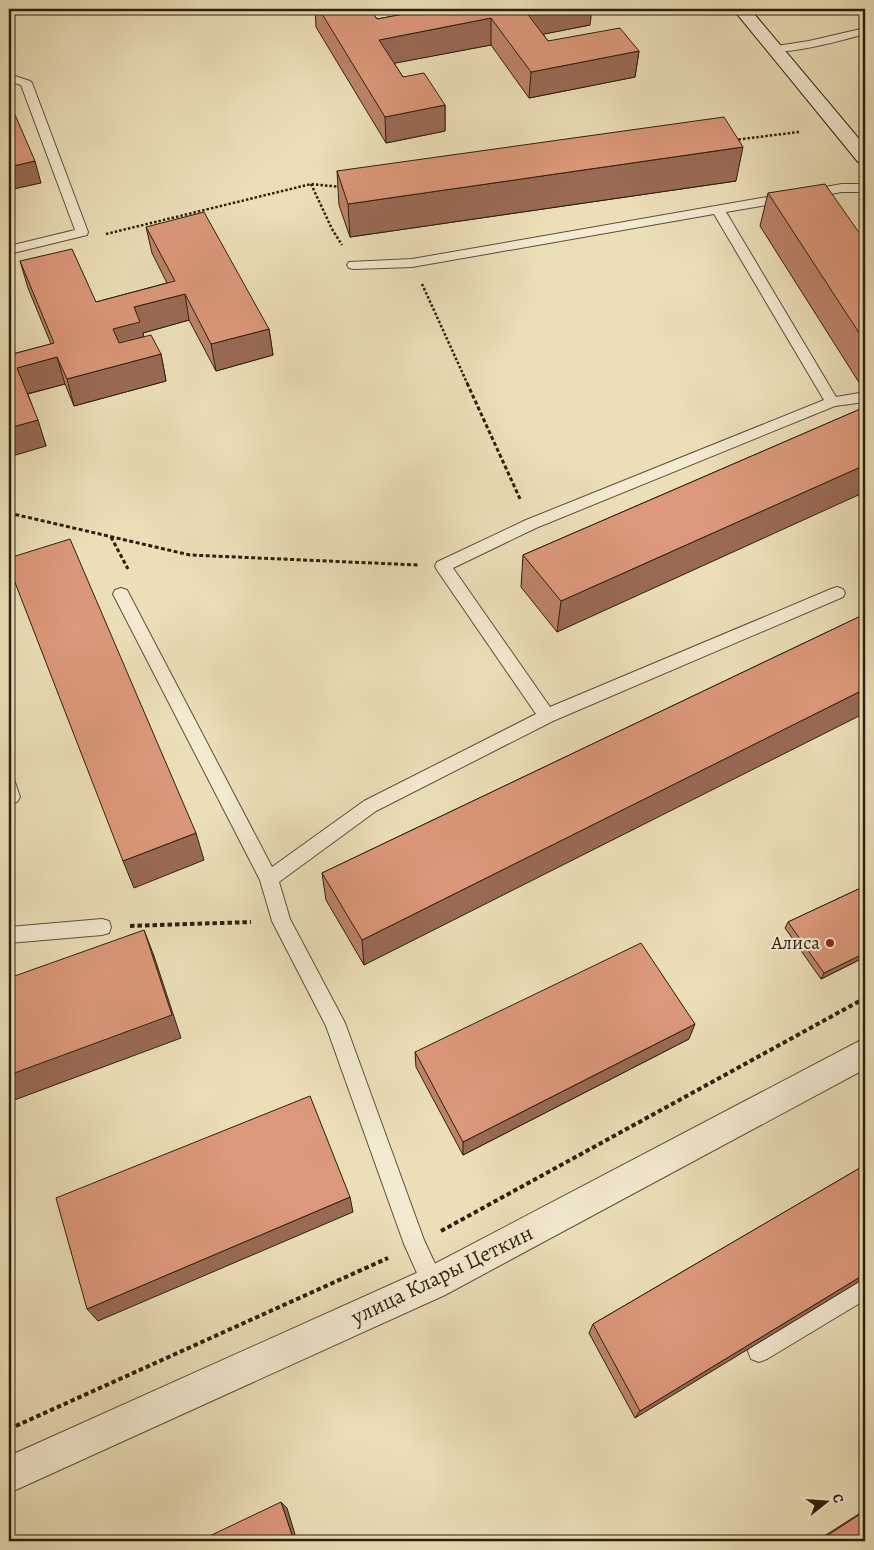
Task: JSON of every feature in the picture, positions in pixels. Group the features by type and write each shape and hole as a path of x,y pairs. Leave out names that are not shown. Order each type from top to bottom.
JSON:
{"street":[{"path":"741,9 865,158"},
{"name":"улица Клары Цеткин","path":"9,1475 432,1283 865,1054"}],"lane":[{"path":"776,49 809,44 865,30"},
{"path":"9,77 26,83 82,232 9,250"},
{"path":"354,264 412,264 842,188 865,188"},
{"path":"718,210 832,402"},
{"path":"547,716 443,566 531,524 832,402 865,397"},
{"path":"269,879 370,806 547,716 838,593"},
{"path":"121,594 269,879 281,922 335,1022 415,1244 432,1283"},
{"path":"9,935 102,927"},
{"path":"760,1351 865,1288"}],"path":[{"path":"731,141 799,132"},
{"path":"311,184 332,229 354,264"},
{"path":"103,235 311,184 333,185 345,188"},
{"path":"412,264 531,524"},
{"path":"9,513 190,555 443,566"},
{"path":"102,927 281,922"}],"building":[{"path":"319,9 370,9 377,19 431,9 541,9 526,12 548,41 620,28 639,51 531,72 491,18 379,40 403,77 424,73 445,105 385,117"},
{"path":"9,101 35,161 9,167"},
{"path":"724,117 743,147 348,204 337,171"},
{"path":"825,184 865,241 865,342 768,193"},
{"path":"204,212 269,329 211,344 185,294 134,307 140,322 113,329 119,343 151,335 161,354 67,379 57,357 17,368 38,420 9,428 9,355 54,343 20,261 72,249 96,302 175,281 146,227"},
{"path":"865,407 865,465 561,601 523,555"},
{"path":"70,539 196,833 123,861 9,567 9,558"},
{"path":"865,614 865,689 362,940 322,873"},
{"name":"Алиса","path":"865,886 865,953 824,973 788,922"},
{"path":"144,930 172,1015 9,1075 9,978"},
{"path":"641,943 695,1024 463,1142 415,1052"},
{"path":"310,1096 350,1197 87,1309 56,1198"},
{"path":"865,1165 865,1274 640,1411 593,1324"},
{"path":"281,1502 294,1541 199,1541"},
{"path":"865,1511 865,1541 824,1541 822,1539"}],"place":[{"name":"Алиса","path":"830,943"}]}
